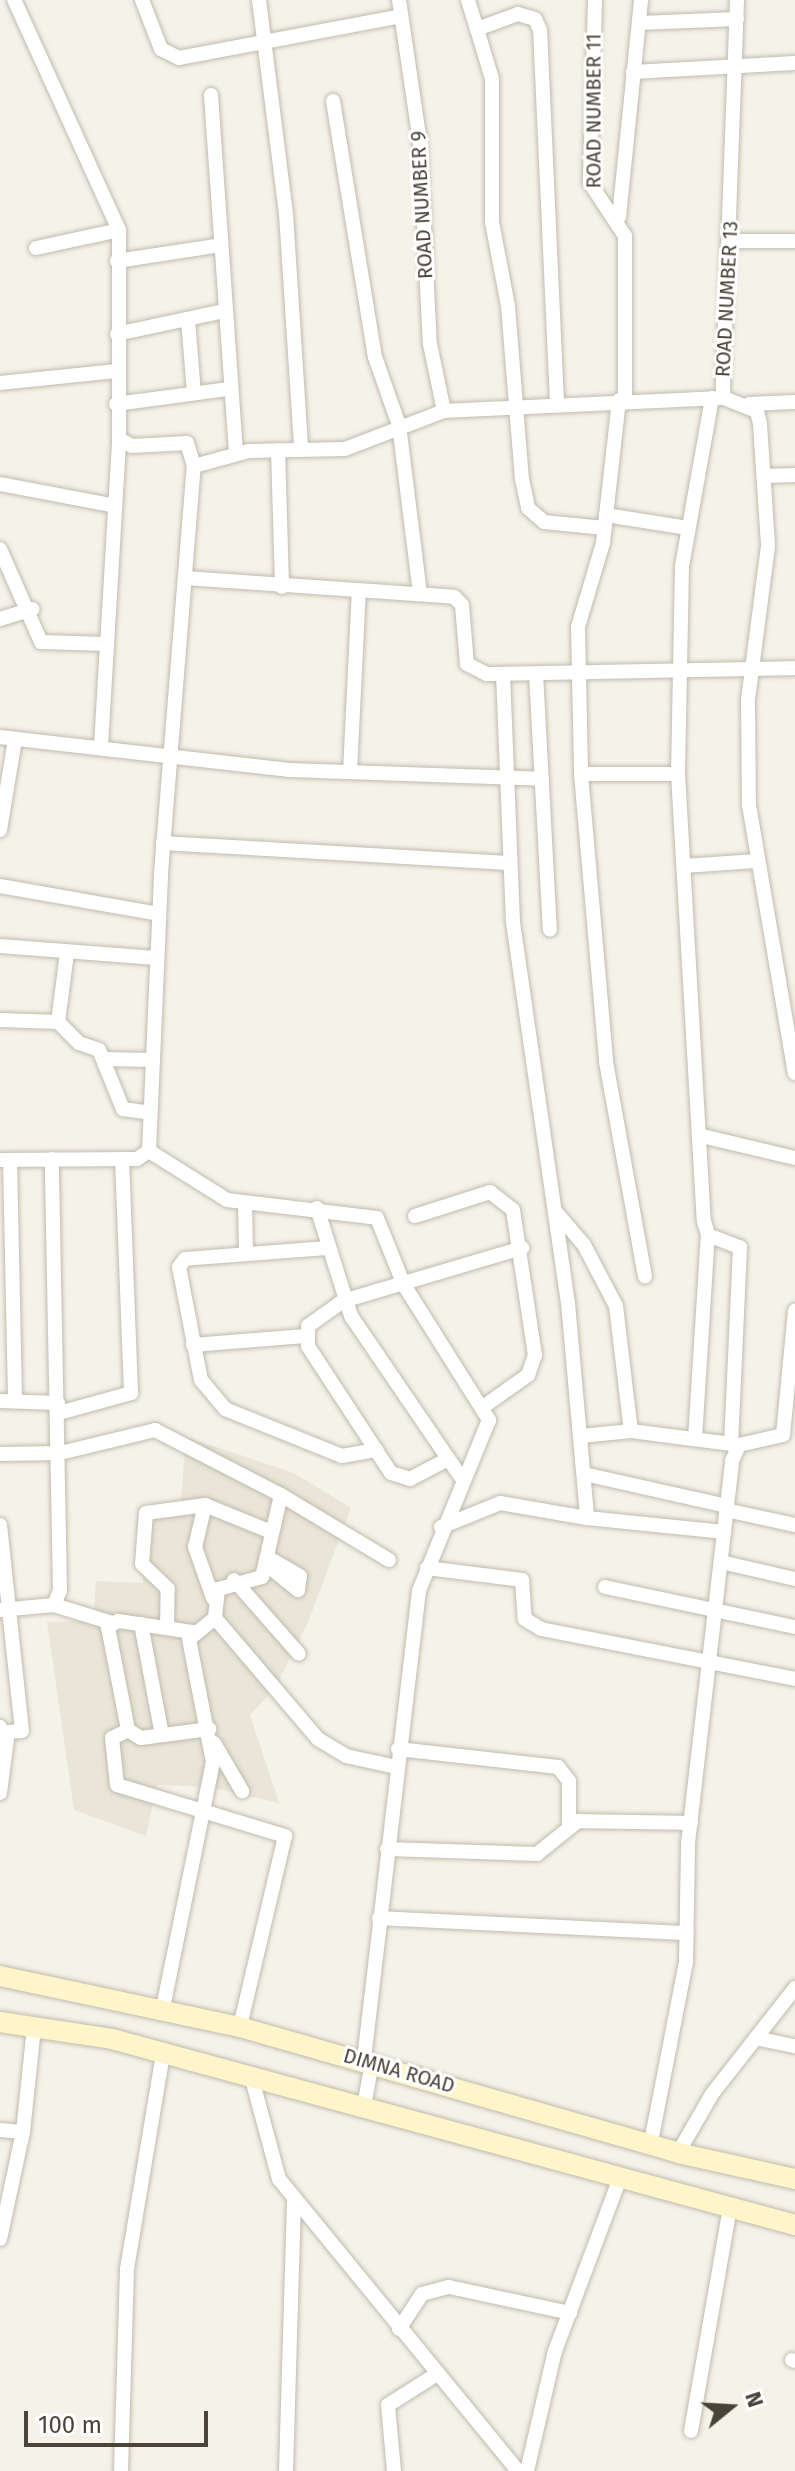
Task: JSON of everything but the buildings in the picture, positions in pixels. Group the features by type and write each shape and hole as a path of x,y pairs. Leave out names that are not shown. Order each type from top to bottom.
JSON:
{"street":[{"path":"142,0 169,56 266,43 401,16"},
{"path":"259,0 266,43 301,449"},
{"name":"ROAD NUMBER 9","path":"399,0 420,143 430,344 444,411"},
{"path":"468,0 492,79 492,222 528,508 544,522 606,521 688,528"},
{"name":"ROAD NUMBER 11","path":"595,0 590,183 594,198 619,217"},
{"path":"641,0 619,217 625,236 622,399 606,521 578,627 581,774 604,1047 645,1276"},
{"name":"ROAD NUMBER 13","path":"737,0 730,241 718,398 749,404 795,402"},
{"path":"0,11 15,4 119,230 116,371 119,439 101,746"},
{"path":"477,29 518,14 535,19 540,30 557,403"},
{"path":"640,23 737,19"},
{"path":"633,72 736,62 795,63"},
{"path":"211,95 229,389 236,454"},
{"path":"333,101 375,357 399,425 420,593"},
{"path":"36,248 119,230"},
{"path":"730,241 795,241"},
{"path":"117,261 221,245"},
{"path":"117,334 224,311"},
{"path":"188,319 194,393"},
{"path":"0,383 116,371"},
{"path":"116,404 229,389"},
{"path":"194,466 236,454 345,449 399,425 444,411 516,403 718,398 688,528 677,670 678,774 708,1235 695,1439"},
{"path":"749,404 760,424 768,546 752,669 748,769 756,861 795,1073"},
{"path":"119,439 132,446 187,443 194,466 163,843 149,1151"},
{"path":"278,450 282,587"},
{"path":"764,476 795,475"},
{"path":"0,484 115,506"},
{"path":"0,549 32,609 41,642 107,644"},
{"path":"185,578 454,597 462,605 467,664 503,674 795,668"},
{"path":"350,772 359,591"},
{"path":"0,619 32,609"},
{"path":"503,674 503,780 508,863 555,1211 581,1436 587,1518"},
{"path":"536,674 550,930"},
{"path":"0,830 8,738 101,746 170,757 350,772 503,780 542,779"},
{"path":"581,774 678,774"},
{"path":"163,843 508,863"},
{"path":"684,866 756,861"},
{"path":"0,886 159,914"},
{"path":"0,946 156,958"},
{"path":"58,1022 67,953"},
{"path":"0,1020 58,1022 103,1059 123,1109 150,1113"},
{"path":"103,1059 152,1060"},
{"path":"702,1136 795,1158"},
{"path":"122,1159 131,1393 58,1408 8,1401 5,1160 122,1159 149,1151"},
{"path":"149,1151 213,1195 245,1203 317,1208 377,1218 404,1285 483,1407 489,1431 461,1477 427,1568 398,1749 379,1918 364,2106"},
{"path":"52,1159 60,1453 54,1605"},
{"path":"415,1216 499,1194 513,1210 522,1248 532,1366 483,1407"},
{"path":"245,1203 246,1252"},
{"path":"317,1208 343,1301 461,1477"},
{"path":"555,1211 584,1245 616,1306 631,1431"},
{"path":"651,2142 678,2018 687,1933 691,1823 735,1444 740,1247 708,1235"},
{"path":"327,1248 193,1255 179,1267 193,1345 212,1402 342,1456 376,1450"},
{"path":"305,1336 317,1317 343,1301 522,1248"},
{"path":"581,1436 631,1431 735,1444 789,1434 795,1311"},
{"path":"193,1345 305,1336"},
{"path":"305,1336 376,1450 400,1480 448,1459"},
{"path":"0,1454 60,1453 166,1432 281,1495 389,1560"},
{"path":"584,1474 795,1525"},
{"path":"213,1598 234,1580 256,1580 268,1562 271,1532 281,1495"},
{"path":"441,1527 500,1503 587,1518 724,1532"},
{"path":"167,1628 168,1589 142,1564 142,1518 158,1508 205,1505 271,1532"},
{"path":"205,1505 195,1547 213,1598 215,1618 318,1739 346,1756 396,1767"},
{"path":"0,1525 3,1610 22,1731 3,1730 0,1793"},
{"path":"721,1562 795,1579"},
{"path":"427,1568 522,1580 525,1619 541,1629 711,1658 795,1679"},
{"path":"234,1580 299,1654"},
{"path":"605,1587 795,1627"},
{"path":"3,1610 54,1605 112,1623 192,1632 215,1618"},
{"path":"112,1623 128,1730"},
{"path":"141,1624 162,1735"},
{"path":"192,1632 188,1646 210,1734 242,1791"},
{"path":"210,1734 162,1735 128,1730 112,1738 117,1785 285,1836 240,2027"},
{"path":"163,2008 207,1812 210,1734"},
{"path":"398,1749 558,1767 569,1781 569,1825"},
{"path":"387,1849 537,1854 569,1825 691,1823"},
{"path":"379,1918 687,1933"},
{"name":"DIMNA ROAD","path":"0,1976 163,2008 240,2027 651,2142 678,2153 795,2179"},
{"path":"678,2153 756,2038 793,1993"},
{"path":"0,2022 163,2055 364,2106 619,2181 795,2225"},
{"path":"0,2239 23,2132 34,2027"},
{"path":"756,2038 795,2046"},
{"path":"121,2471 127,2269 163,2055"},
{"path":"252,2079 268,2151 294,2200 518,2471"},
{"path":"0,2130 23,2132"},
{"path":"527,2471 570,2313 619,2181"},
{"path":"286,2471 294,2200"},
{"path":"691,2431 730,2208"},
{"path":"399,2329 422,2294 449,2287 570,2313"},
{"path":"394,2471 388,2405 437,2374"}],"shaded area":[{"path":"186,1437 294,1473 351,1508 308,1622 275,1688 250,1715 279,1803 209,1787 157,1785 146,1836 74,1810 47,1622 93,1621 96,1581 143,1583 145,1516 180,1510"}]}
